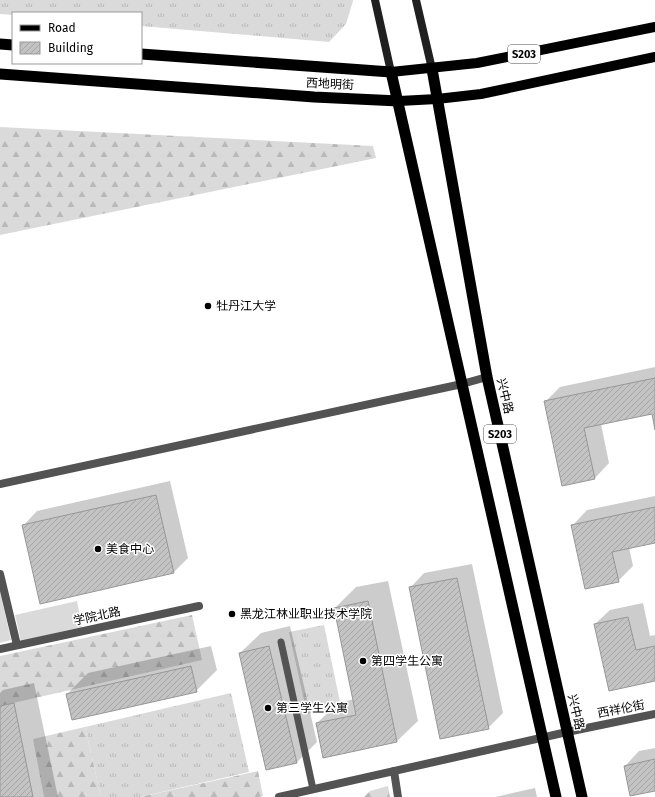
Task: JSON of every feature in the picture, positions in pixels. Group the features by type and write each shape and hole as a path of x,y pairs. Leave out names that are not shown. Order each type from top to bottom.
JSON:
{"highway":[{"path":"0,44 12,45"},
{"name":"西地明街","path":"142,54 391,72"},
{"name":"兴中路","path":"432,68 487,377 582,797"},
{"name":"S203","path":"391,72 399,101 556,797"},
{"name":"西地明街","path":"0,74 314,97 399,101"}],"main road":[{"path":"375,0 391,72"},
{"path":"416,0 432,68"},
{"name":"西地明街","path":"391,72 477,63 655,27"},
{"name":"西地明街","path":"399,101 437,99 481,94 655,57"}],"street":[{"path":"0,484 462,384 487,377"},
{"path":"0,574 17,646"},
{"name":"学院北路","path":"0,649 199,606"},
{"name":"西祥伦街","path":"279,797 543,737 655,714"},
{"path":"394,771 398,797"}],"lane":[{"path":"281,642 313,789"}],"green space":[{"path":"0,0 353,0 346,24 329,42 142,26 142,12 12,12 12,15 0,14"},
{"path":"0,127 373,146 376,158 0,235"},
{"path":"0,591 11,640 0,643"},
{"path":"77,601 82,627 21,641 15,615"},
{"path":"192,615 202,660 0,706 0,656"},
{"path":"324,625 341,707 307,714 289,632"},
{"path":"231,693 249,772 140,797 101,797 85,727"},
{"path":"85,727 101,797 44,797 33,739"},
{"path":"258,771 263,796 259,797 140,797"},
{"path":"388,786 390,797 364,797 370,791"}],"building":[{"path":"655,378 655,430 652,414 584,428 595,479 562,486 544,401"},
{"name":"美食中心","path":"156,495 174,573 40,604 22,525"},
{"path":"655,507 655,543 612,552 619,582 585,589 571,525"},
{"path":"457,578 489,729 440,739 409,587"},
{"name":"第四学生公寓","path":"368,601 397,742 323,758 316,723 356,715 334,608"},
{"path":"628,617 636,650 655,646 655,681 609,691 594,624"},
{"name":"第三学生公寓","path":"269,646 297,763 266,770 239,653"},
{"path":"191,666 197,692 72,720 66,694"},
{"path":"14,703 33,797 0,797 0,706"},
{"path":"655,759 655,791 630,796 624,766"}],"place":[{"name":"牡丹江大学","path":"208,306"},
{"name":"美食中心","path":"98,549"},
{"name":"黑龙江林业职业技术学院","path":"232,614"},
{"name":"第四学生公寓","path":"363,661"},
{"name":"第三学生公寓","path":"268,708"}]}
